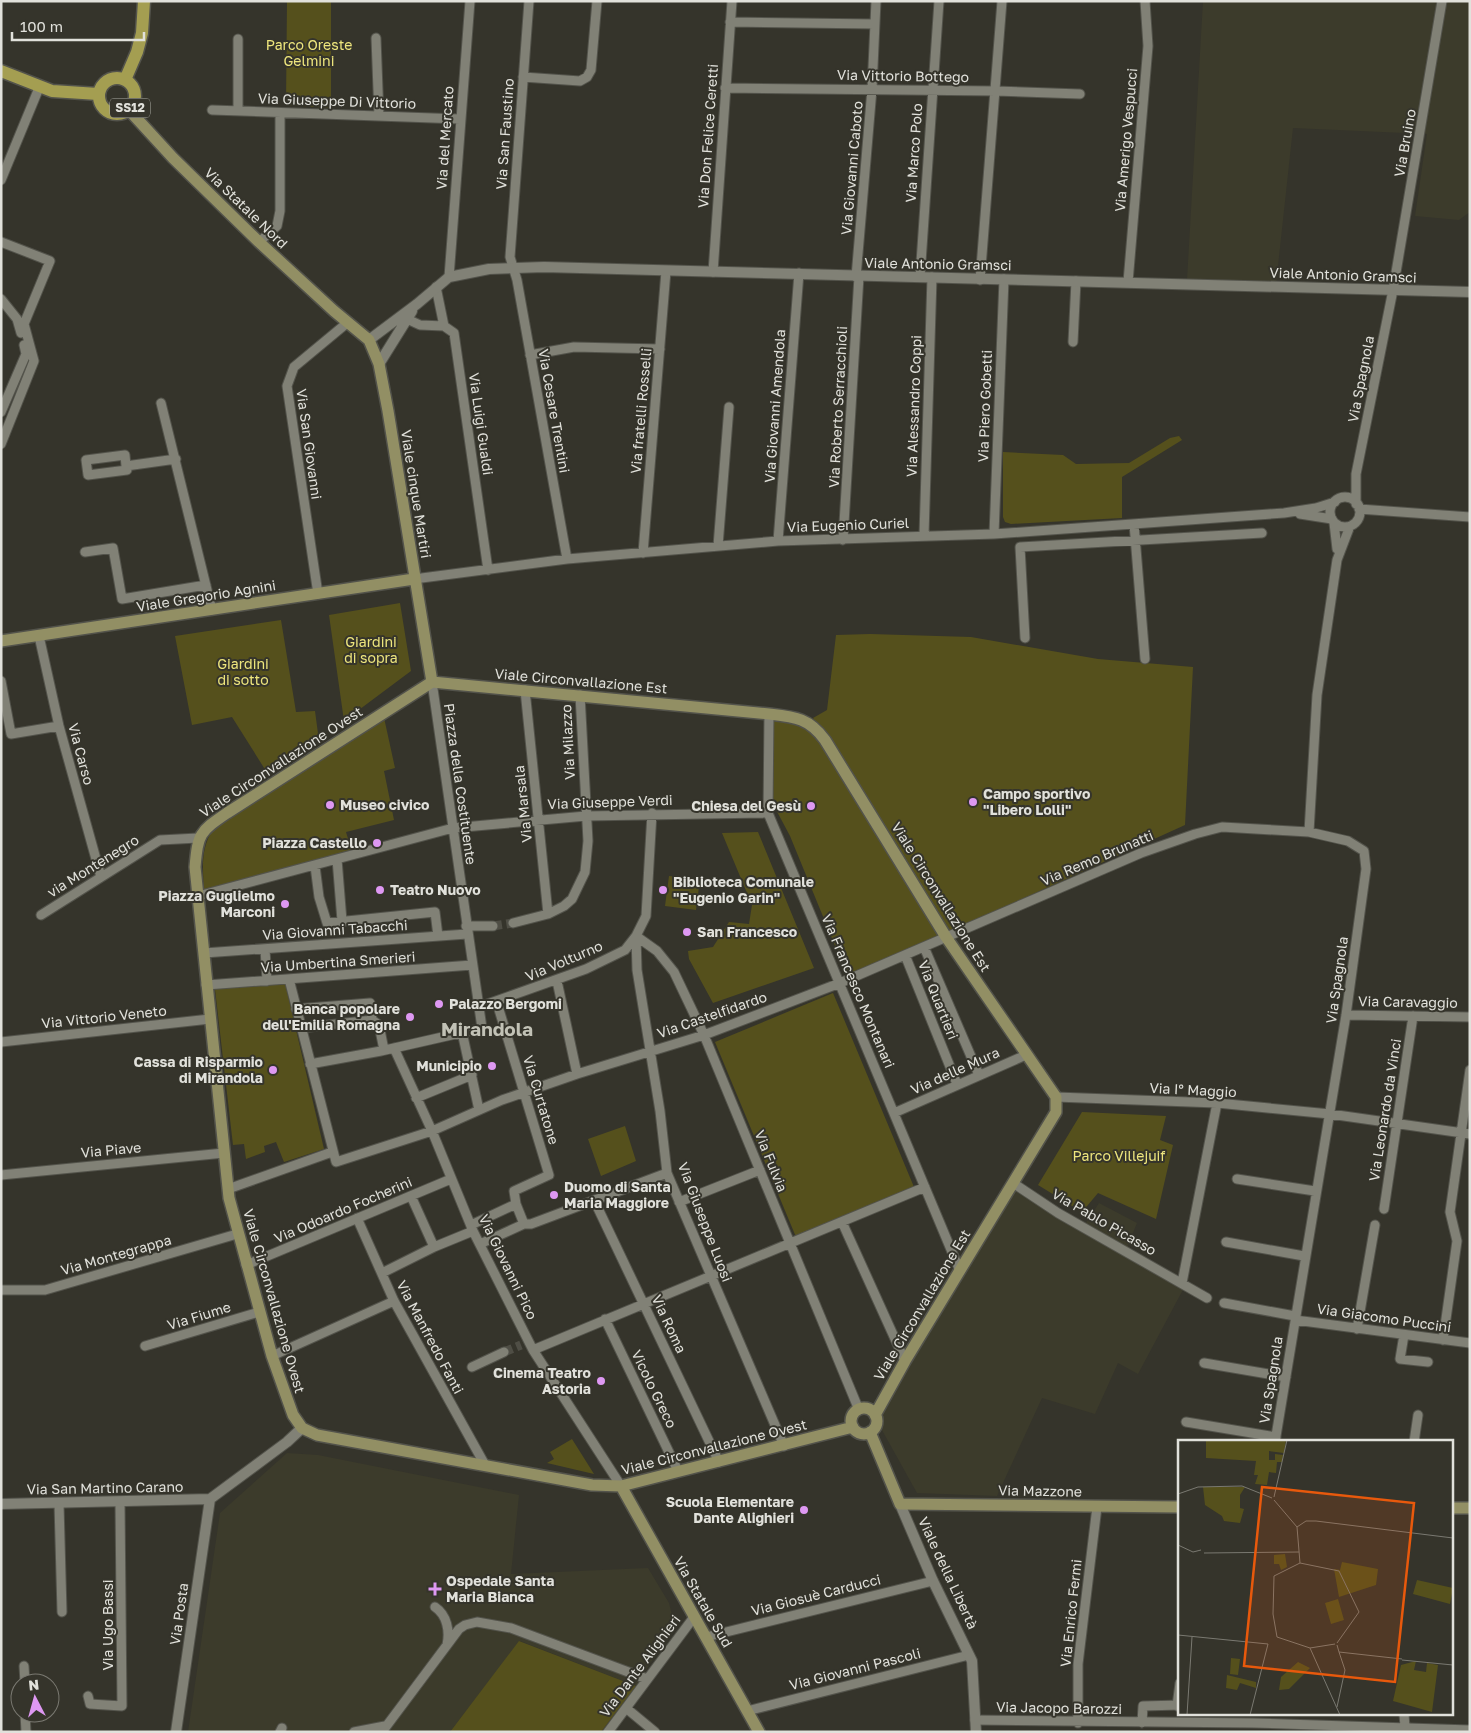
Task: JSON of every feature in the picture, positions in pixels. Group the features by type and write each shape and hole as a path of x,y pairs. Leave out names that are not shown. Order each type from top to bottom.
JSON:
{"main road":[{"name":"SS12","path":"126,80 137,52 144,1"},
{"path":"1,71 39,88 68,94 98,94"},
{"name":"SS12","path":"114,78 126,80 135,92 134,102 129,110 123,113 111,114 101,106 98,94 103,84 108,80 114,78"},
{"name":"Via Statale Nord","path":"129,110 173,158 259,242 347,323"},
{"name":"Viale cinque Martiri","path":"347,323 369,340 379,364 432,682"},
{"name":"Viale Gregorio Agnini","path":"1,641 414,580"},
{"name":"Viale Circonvallazione Est","path":"432,682 769,714 797,718 815,726 946,937 1056,1097 1056,1112 905,1360 875,1415 876,1427 870,1432"},
{"name":"Viale Circonvallazione Ovest","path":"432,682 221,817 198,838 196,867 198,896 228,1189 237,1234 259,1312 293,1415 302,1428 317,1435 592,1485 621,1486 853,1427"},
{"path":"870,1432 862,1434 853,1427 853,1416 859,1410 868,1409 875,1415"},
{"name":"Viale della Libertà","path":"870,1432 900,1504"},
{"name":"Via Statale Sud","path":"621,1486 759,1732"},
{"name":"Via Mazzone","path":"900,1504 1178,1507"},
{"path":"1454,1508 1470,1508"}],"street":[{"name":"Via del Mercato","path":"449,276 470,1"},
{"name":"Via San Faustino","path":"514,269 510,257 529,1"},
{"path":"523,77 580,81 587,77 590,70 597,1"},
{"name":"Via Don Felice Ceretti","path":"713,272 732,1"},
{"name":"Via Giovanni Caboto","path":"858,276 872,89 876,1"},
{"name":"Via Marco Polo","path":"920,277 939,1"},
{"path":"980,280 1002,1"},
{"name":"Via Amerigo Vespucci","path":"1128,282 1148,46 1145,1"},
{"name":"Via Bruino","path":"1393,290 1442,1"},
{"path":"730,22 875,24"},
{"path":"376,38 379,116"},
{"path":"238,39 238,111"},
{"path":"1,180 39,88"},
{"name":"Via Vittorio Bottego","path":"725,88 996,91 1080,94"},
{"name":"Via Giuseppe Di Vittorio","path":"212,110 460,119"},
{"path":"259,242 277,226 280,211 280,113"},
{"path":"1,242 50,262 24,324 34,361 4,430 1,444"},
{"name":"Viale Antonio Gramsci","path":"449,276 489,269 544,267 1470,292"},
{"name":"Via Cesare Trentini","path":"514,269 567,559"},
{"name":"Via fratelli Rosselli","path":"643,553 666,271"},
{"name":"Via Giovanni Amendola","path":"778,542 799,273"},
{"path":"369,340 417,304 449,276"},
{"name":"Via Roberto Serracchioli","path":"843,540 858,276"},
{"name":"Via Alessandro Coppi","path":"924,535 932,277"},
{"name":"Via Piero Gobetti","path":"994,534 1004,280"},
{"path":"1073,342 1076,281"},
{"name":"Via Luigi Gualdi","path":"436,288 444,326 454,333 488,570"},
{"name":"Via Spagnola","path":"1337,500 1351,486 1356,474 1393,290"},
{"path":"1,299 17,319 26,354 1,412"},
{"path":"379,364 417,304"},
{"path":"407,320 420,325 444,326"},
{"name":"Via San Giovanni","path":"318,594 287,386 294,367 347,323"},
{"path":"530,356 574,347 660,349"},
{"path":"161,403 212,610"},
{"path":"718,546 729,407"},
{"path":"126,466 176,459"},
{"name":"Via Spagnola","path":"1356,474 1358,506"},
{"path":"1337,560 1330,510 1337,500 1349,498 1358,506 1396,513 1470,517"},
{"name":"Via Eugenio Curiel","path":"414,580 567,559 718,546 924,535 994,534 1284,513 1316,508 1337,500"},
{"path":"1357,520 1358,506"},
{"name":"Via Eugenio Curiel","path":"1284,513 1333,521"},
{"path":"1309,832 1317,695 1337,560 1350,526 1357,520 1396,513"},
{"path":"1333,521 1342,527 1350,526"},
{"path":"1134,524 1145,659"},
{"path":"1019,532 1025,638"},
{"path":"1020,547 1262,533"},
{"path":"85,552 114,548 122,599 206,586"},
{"name":"Via Carso","path":"39,636 58,726 101,878"},
{"path":"1,680 11,734 58,726"},
{"name":"Piazza della Costituente","path":"432,682 482,1028 462,1032"},
{"name":"Via Marsala","path":"525,690 548,914"},
{"name":"Via Milazzo","path":"513,923 548,914 564,906 572,899 586,872 588,855 580,696"},
{"name":"Via Francesco Montanari","path":"769,714 768,813 960,1271"},
{"name":"Via Giuseppe Verdi","path":"452,828 586,816 768,813"},
{"path":"636,936 646,916 652,814"},
{"name":"Via Remo Brunatti","path":"905,955 1141,853 1195,834 1222,827 1309,832"},
{"path":"198,896 452,828"},
{"name":"Via Spagnola","path":"1276,1439 1304,1256 1346,1015 1366,869 1364,851 1348,841 1309,832"},
{"name":"via Montenegro","path":"41,915 160,840 198,838"},
{"path":"337,859 342,921"},
{"path":"315,866 319,897 327,923 435,912 438,936"},
{"path":"467,930 493,926"},
{"name":"Via Giovanni Tabacchi","path":"204,953 438,936 467,930"},
{"name":"Via Volturno","path":"497,1003 586,970 625,950 636,936"},
{"name":"Via Fulvia","path":"636,936 657,951 674,972 704,1034 859,1410"},
{"name":"Via Giuseppe Luosi","path":"636,936 636,970 660,1111 668,1173 784,1446"},
{"path":"924,947 979,1075"},
{"path":"265,949 267,980"},
{"name":"Via Castelfidardo","path":"332,1152 336,1162 432,1131 526,1092 704,1034 840,983 905,955"},
{"name":"Via Quartieri","path":"905,955 957,1084"},
{"name":"Via Umbertina Smerieri","path":"206,985 472,965"},
{"path":"228,1189 332,1152 289,979"},
{"path":"557,980 577,1074"},
{"name":"Via Giovanni Pico","path":"296,1008 370,1003 372,1020 379,1025 389,1049 432,1131 472,1228 528,1346 621,1486"},
{"path":"479,1007 497,1003"},
{"name":"Via Curtatone","path":"497,1003 505,1034 526,1092 549,1175 514,1191 516,1204"},
{"name":"Via Caravaggio","path":"1346,1015 1470,1018"},
{"name":"Via Leonardo da Vinci","path":"1384,1209 1413,1016"},
{"name":"Via Vittorio Veneto","path":"1,1042 210,1019"},
{"path":"301,1028 372,1020"},
{"path":"310,1064 389,1049 462,1032 479,1110"},
{"name":"Via delle Mura","path":"894,1113 1026,1055"},
{"path":"1443,1340 1457,1241 1450,1212 1466,1133 1470,1070"},
{"path":"416,1098 472,1075"},
{"name":"Via I° Maggio","path":"1056,1097 1217,1103 1330,1114 1466,1133"},
{"path":"1182,1283 1217,1103"},
{"name":"Via Piave","path":"1,1175 224,1153"},
{"path":"680,1202 760,1170"},
{"path":"480,1244 524,1224 530,1224 668,1173"},
{"name":"Via Odoardo Focherini","path":"246,1265 451,1179"},
{"path":"1237,1179 1315,1191"},
{"name":"Via Pablo Picasso","path":"1013,1183 1058,1213 1207,1298"},
{"path":"528,1346 605,1319 711,1278 925,1187"},
{"path":"411,1196 434,1247"},
{"name":"Via Roma","path":"594,1200 719,1462"},
{"path":"382,1273 516,1204 524,1224"},
{"name":"Via Manfredo Fanti","path":"357,1218 394,1301 485,1465"},
{"path":"842,1222 905,1360"},
{"path":"1357,1328 1375,1225"},
{"name":"Via Montegrappa","path":"1,1290 45,1290 237,1234"},
{"path":"1226,1242 1304,1256"},
{"path":"272,1356 394,1301"},
{"name":"Via Giacomo Puccini","path":"1224,1303 1295,1318 1470,1343"},
{"name":"Via Fiume","path":"145,1346 259,1312"},
{"name":"Vicolo Greco","path":"605,1319 678,1471"},
{"path":"1404,1334 1400,1359 1428,1362"},
{"path":"472,1366 504,1352"},
{"path":"1204,1363 1286,1377"},
{"path":"1414,1440 1418,1416"},
{"path":"1186,1422 1276,1439"},
{"path":"210,1499 302,1428"},
{"name":"Via San Martino Carano","path":"1,1504 120,1503 210,1499"},
{"name":"Via Posta","path":"176,1732 210,1499"},
{"name":"Via Ugo Bassi","path":"88,1696 90,1704 122,1706 120,1503"},
{"path":"59,1504 62,1612"},
{"name":"Viale della Libertà","path":"900,1504 933,1581 970,1654 973,1671 975,1729"},
{"name":"Via Enrico Fermi","path":"1078,1723 1078,1664 1097,1507"},
{"name":"Via Giosuè Carducci","path":"706,1637 933,1581"},
{"path":"435,1607 445,1619 447,1646"},
{"name":"Via Dante Alighieri","path":"608,1732 694,1616"},
{"path":"354,1732 385,1728 454,1636 465,1625 473,1623 499,1625 648,1679"},
{"name":"Via Giovanni Pascoli","path":"747,1711 970,1654"},
{"path":"24,1666 24,1673"},
{"name":"Via Jacopo Barozzi","path":"1146,1723 1142,1706 1178,1706"},
{"path":"626,1708 655,1732"},
{"path":"1336,1725 1337,1716"},
{"path":"1404,1716 1405,1727"},
{"name":"Via Jacopo Barozzi","path":"975,1729 1078,1723 1263,1723 1470,1730"}],"shaded area":[{"path":"1203,1 1470,1 1470,212 1459,220 1415,216 1427,134 1293,128 1276,284 1187,280"},
{"path":"1012,1186 1084,1226 1099,1203 1137,1223 1126,1250 1186,1284 1138,1374 1118,1363 1095,1414 1042,1398 997,1496 917,1493 873,1414"},
{"name":"Ospedale Santa Maria Bianca","path":"287,1453 318,1455 519,1495 511,1574 648,1568 669,1603 672,1615 668,1635 636,1686 520,1641 450,1732 188,1732 220,1513"}],"green space":[{"name":"Parco Oreste Gelmini","path":"287,1 331,1 331,108 286,105"},
{"path":"1179,436 1182,440 1122,477 1122,518 1011,524 1005,522 1003,517 1003,452 1063,455 1076,464 1129,463 1170,438"},
{"name":"Giardini di sopra","path":"400,603 411,671 344,721 329,615"},
{"name":"Giardini di sotto","path":"281,620 296,712 315,711 319,741 266,771 232,717 192,725 175,636"},
{"path":"870,634 971,637 1098,659 1193,667 1185,825 947,933 813,718 827,710 836,635"},
{"path":"383,713 395,768 384,771 394,820 346,832 353,855 204,892 204,852 213,829 310,767"},
{"path":"769,714 815,726 946,937 847,975 790,836 773,804"},
{"path":"758,832 814,968 713,1003 689,959 688,951 713,947 729,922 749,924 752,905 722,833"},
{"path":"669,876 700,879 696,910 665,906"},
{"path":"285,983 324,1149 284,1162 276,1142 264,1146 265,1152 246,1159 244,1144 233,1145 215,989"},
{"path":"833,993 914,1187 796,1237 715,1042"},
{"name":"Parco Villejuif","path":"1082,1112 1166,1116 1160,1140 1173,1145 1156,1219 1098,1193 1082,1212 1038,1185"},
{"path":"625,1126 636,1161 601,1176 588,1139"},
{"path":"572,1439 594,1474 547,1463 554,1459 550,1452"},
{"path":"519,1641 636,1686 601,1732 450,1732"}],"tunnel":[{"path":"493,926 513,923"},
{"path":"504,1352 521,1345"}],"place":[{"name":"Campo sportivo \"Libero Lolli\"","path":"973,802"},
{"name":"Museo civico","path":"330,805"},
{"name":"Chiesa del Gesù","path":"811,806"},
{"name":"Piazza Castello","path":"377,843"},
{"name":"Teatro Nuovo","path":"380,890"},
{"name":"Biblioteca Comunale \"Eugenio Garin\"","path":"663,890"},
{"name":"Piazza Guglielmo Marconi","path":"285,904"},
{"name":"San Francesco","path":"687,932"},
{"name":"Palazzo Bergomi","path":"439,1004"},
{"name":"Banca popolare dell'Emilia Romagna","path":"410,1017"},
{"name":"Municipio","path":"492,1066"},
{"name":"Cassa di Risparmio di Mirandola","path":"273,1070"},
{"name":"Duomo di Santa Maria Maggiore","path":"554,1195"},
{"name":"Cinema Teatro Astoria","path":"601,1381"},
{"name":"Scuola Elementare Dante Alighieri","path":"804,1510"},
{"name":"Ospedale Santa Maria Bianca","path":"435,1589"}],"district":[{"name":"Mirandola","path":"487,1029"}]}
